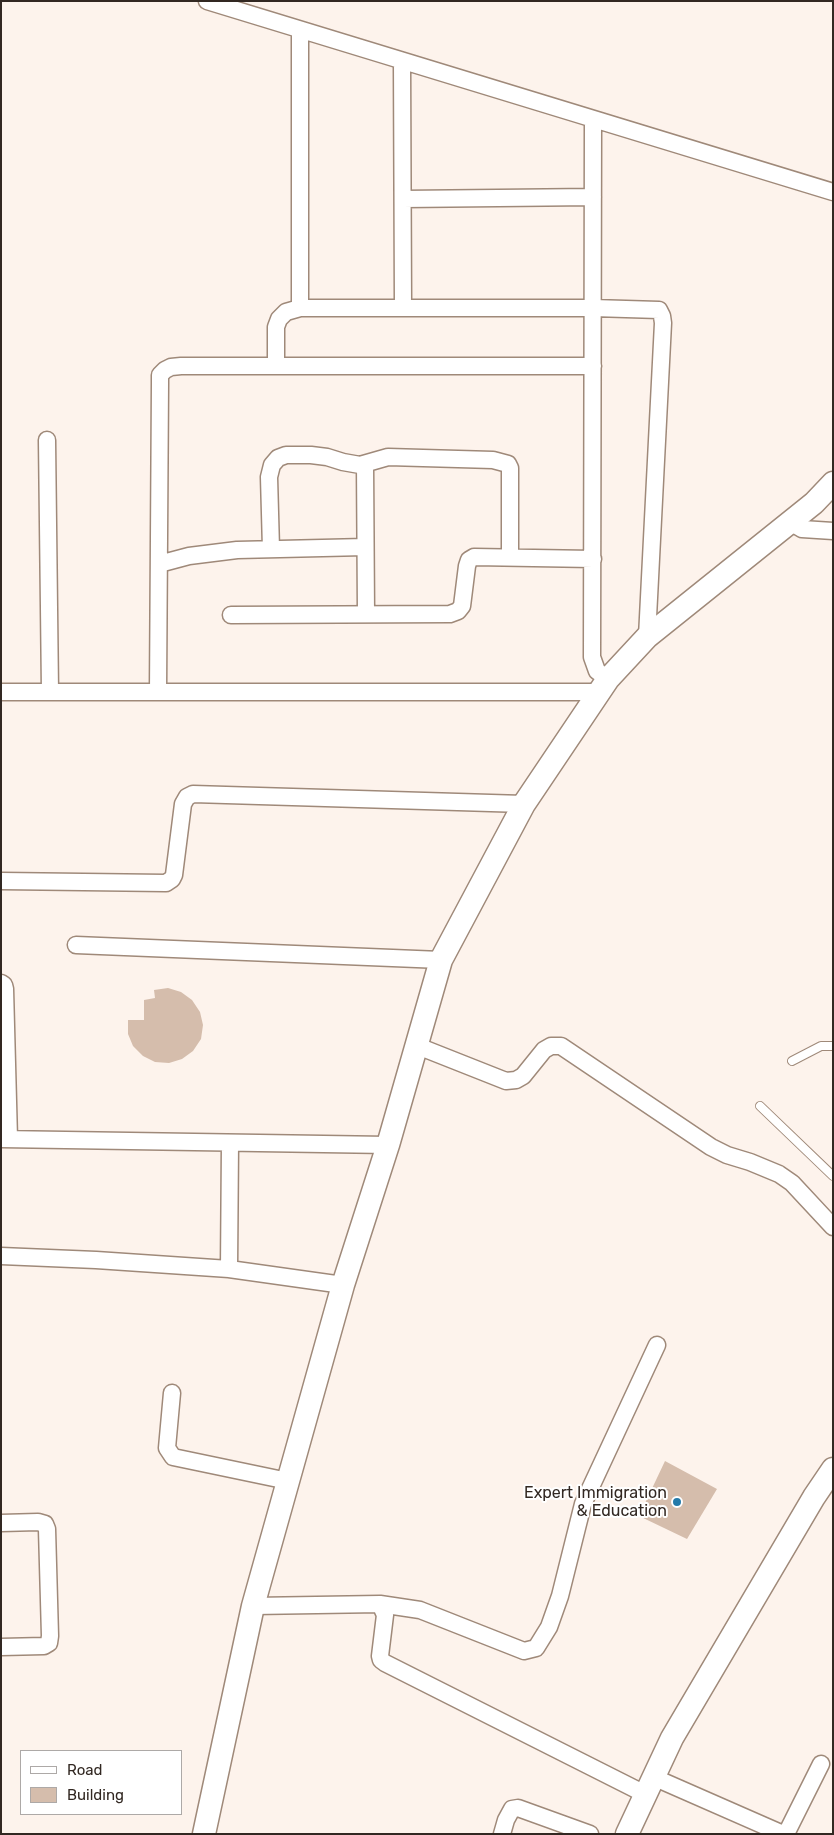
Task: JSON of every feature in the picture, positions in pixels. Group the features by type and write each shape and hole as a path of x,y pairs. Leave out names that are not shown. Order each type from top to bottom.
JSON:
{"street":[{"path":"207,1 833,192"},
{"path":"300,30 300,308"},
{"path":"402,61 403,307"},
{"path":"593,119 592,657 596,671 604,685"},
{"path":"403,199 593,197"},
{"path":"276,366 276,327 279,319 286,312 300,308 593,308 659,310 662,316 647,637"},
{"path":"158,692 160,375 165,370 181,366 593,366"},
{"path":"47,440 50,692"},
{"path":"271,549 269,477 272,465 278,458 286,454 311,454 353,464 365,464 398,457 493,460 508,464 511,473 510,557"},
{"path":"365,464 366,614"},
{"path":"204,1834 253,1606 343,1285 388,1145 415,1045 441,960 524,804 604,685 647,637 814,503 833,482"},
{"path":"790,522 802,529 833,531"},
{"path":"159,564 206,553 271,549 365,547"},
{"path":"231,615 450,614 458,611 462,606 466,566 469,560 474,557 593,559"},
{"path":"1,692 158,692 604,685"},
{"path":"1,880 166,883 174,875 183,804 187,797 192,794 524,804"},
{"path":"76,945 441,960"},
{"path":"1,983 5,989 5,1139 388,1145"},
{"path":"415,1045 506,1081 516,1080 523,1076 544,1050 551,1046 561,1046 710,1148 779,1174 792,1183 833,1227"},
{"path":"229,1269 230,1144"},
{"path":"1,1256 105,1260 229,1269 343,1285"},
{"path":"253,1606 380,1604 420,1610 524,1651 536,1648 549,1626 560,1596 583,1504 657,1345"},
{"path":"172,1393 167,1448 173,1457 288,1481"},
{"path":"627,1834 677,1729 814,1497 833,1469"},
{"path":"1,1523 38,1522 45,1524 47,1529 50,1636 44,1646 1,1647"},
{"path":"380,1604 385,1615 380,1656 381,1660 385,1663 649,1785 784,1834 821,1764"},
{"path":"502,1834 512,1809 518,1808 590,1834"}],"lane":[{"path":"792,1061 821,1046 833,1046"},
{"path":"760,1106 833,1176"}],"building":[{"path":"168,988 181,992 192,1000 200,1012 203,1025 201,1039 193,1051 182,1059 169,1063 155,1062 143,1056 133,1046 128,1034 128,1020 144,1020 144,1000 155,998 154,990"},
{"name":"Expert Immigration & Education","path":"665,1461 717,1489 687,1539 639,1516"}],"place":[{"name":"Expert Immigration & Education","path":"677,1502"}]}
